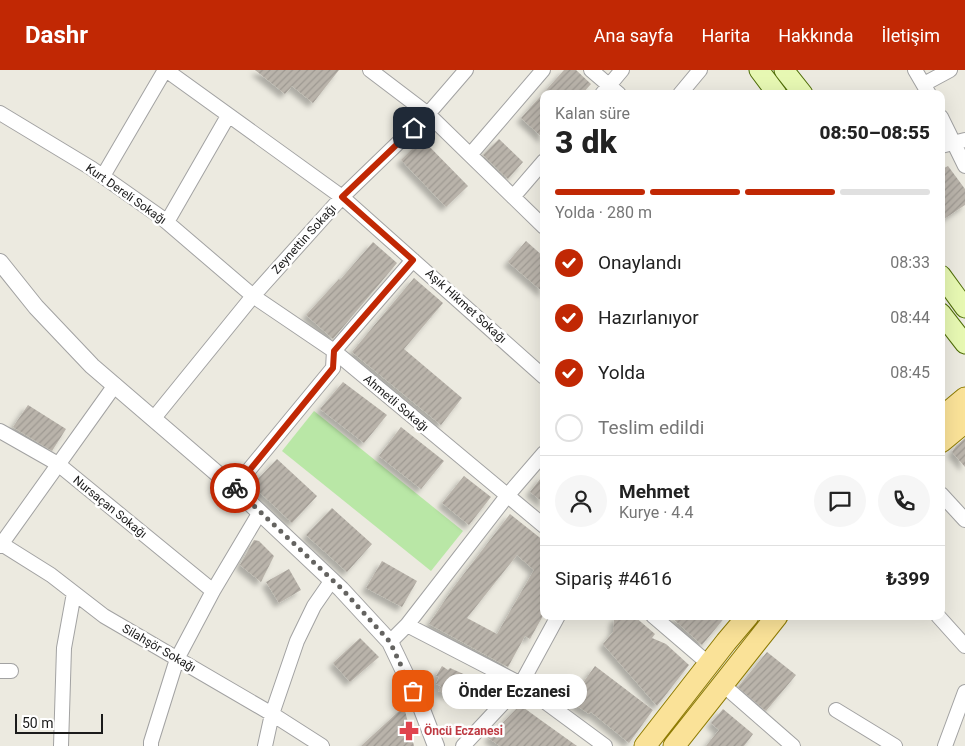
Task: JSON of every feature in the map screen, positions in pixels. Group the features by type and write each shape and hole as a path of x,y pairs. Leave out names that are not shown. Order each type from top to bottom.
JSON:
{"main road":[{"path":"758,70 774,90"},
{"path":"784,70 800,90"},
{"path":"945,280 965,308"},
{"path":"945,318 965,344"},
{"path":"945,416 964,404"},
{"path":"945,435 964,404"},
{"path":"645,746 745,620"},
{"path":"674,746 774,620"}],"street":[{"name":"Aşık Hikmet Sokağı","path":"165,70 342,197 540,373"},
{"path":"103,176 165,70"},
{"path":"370,70 428,114 540,223"},
{"name":"Zeynettin Sokağı","path":"154,418 248,291 428,114 466,70"},
{"path":"470,155 543,70"},
{"path":"592,70 609,90"},
{"path":"611,90 622,70"},
{"path":"683,90 700,70"},
{"path":"915,70 926,89 950,70"},
{"name":"Kurt Dereli Sokağı","path":"0,113 103,176 167,222 248,291"},
{"path":"167,222 228,116"},
{"path":"945,125 965,166"},
{"path":"513,197 540,166"},
{"path":"234,488 333,368 334,351 413,260"},
{"path":"0,262 36,307 92,366 260,512 332,580 390,642 436,746"},
{"name":"Ahmetli Sokağı","path":"248,291 334,351 540,523"},
{"path":"0,544 115,385"},
{"name":"Nursaçan Sokağı","path":"0,431 58,464 213,591"},
{"path":"390,642 407,625 507,496 540,458"},
{"path":"945,498 965,520"},
{"path":"151,746 177,659 213,591 260,512"},
{"name":"Silahşör Sokağı","path":"0,544 51,575 104,616 272,714 322,746"},
{"path":"265,746 272,714 297,641 314,606 332,580"},
{"path":"61,746 64,648 74,593"},
{"path":"462,746 521,684 556,620"},
{"path":"658,620 709,664"},
{"path":"942,620 965,646"},
{"path":"407,625 521,684 605,746"},
{"path":"722,684 793,746"},
{"path":"945,746 965,692"},
{"path":"836,710 895,746"}],"green space":[{"path":"314,411 463,531 431,571 282,451"}],"building":[{"path":"255,70 339,70 313,103 292,86 285,94"},
{"path":"564,70 576,70 591,84 586,90 546,90"},
{"path":"540,97 540,135 521,118"},
{"path":"422,139 468,186 446,207 401,160"},
{"path":"499,139 523,162 508,179 483,155"},
{"path":"948,166 965,189 965,205 945,218 945,168"},
{"path":"526,241 540,253 540,290 508,262"},
{"path":"373,242 397,263 333,339 306,315"},
{"path":"414,278 443,303 404,349 462,398 441,425 352,352"},
{"path":"343,382 387,415 364,443 320,409"},
{"path":"28,405 66,429 52,451 13,427"},
{"path":"401,427 444,461 421,489 379,456"},
{"path":"965,438 965,467 952,452"},
{"path":"277,459 317,496 292,523 252,485"},
{"path":"464,476 491,497 469,525 442,503"},
{"path":"540,479 540,500 530,492"},
{"path":"332,508 372,544 347,572 306,535"},
{"path":"510,514 540,538 541,620 530,639 525,636 508,667 429,624 453,588","holes":["517,555 534,570 497,634 467,618"]},
{"path":"254,540 259,541 274,556 261,582 240,565"},
{"path":"382,561 417,581 402,607 366,588"},
{"path":"289,569 301,590 279,603 266,582"},
{"path":"614,620 639,620 655,634 652,638 666,644 689,665 657,706 603,644 613,632"},
{"path":"674,620 723,620 702,645"},
{"path":"360,638 379,657 350,682 333,663"},
{"path":"767,652 796,675 766,711 738,687"},
{"path":"442,666 448,670 450,668 468,676 470,685 465,695 459,692 456,698 438,691 441,686 436,684 439,677 436,676"},
{"path":"595,666 653,710 629,743 591,712 589,714 570,701"},
{"path":"520,705 577,746 500,746 488,738"},
{"path":"404,707 414,746 361,746 398,712"},
{"path":"723,709 753,734 744,746 706,746 719,730 711,723"}],"way so far":[{"path":"235,488 342,589 390,642 413,691"}],"place":[{"name":"Önder Eczanesi","path":"413,691"},
{"name":"Öncü Eczanesi","path":"409,731"}],"route":[{"path":"235,488 333,368 334,351 413,260 342,197 414,128"}]}
